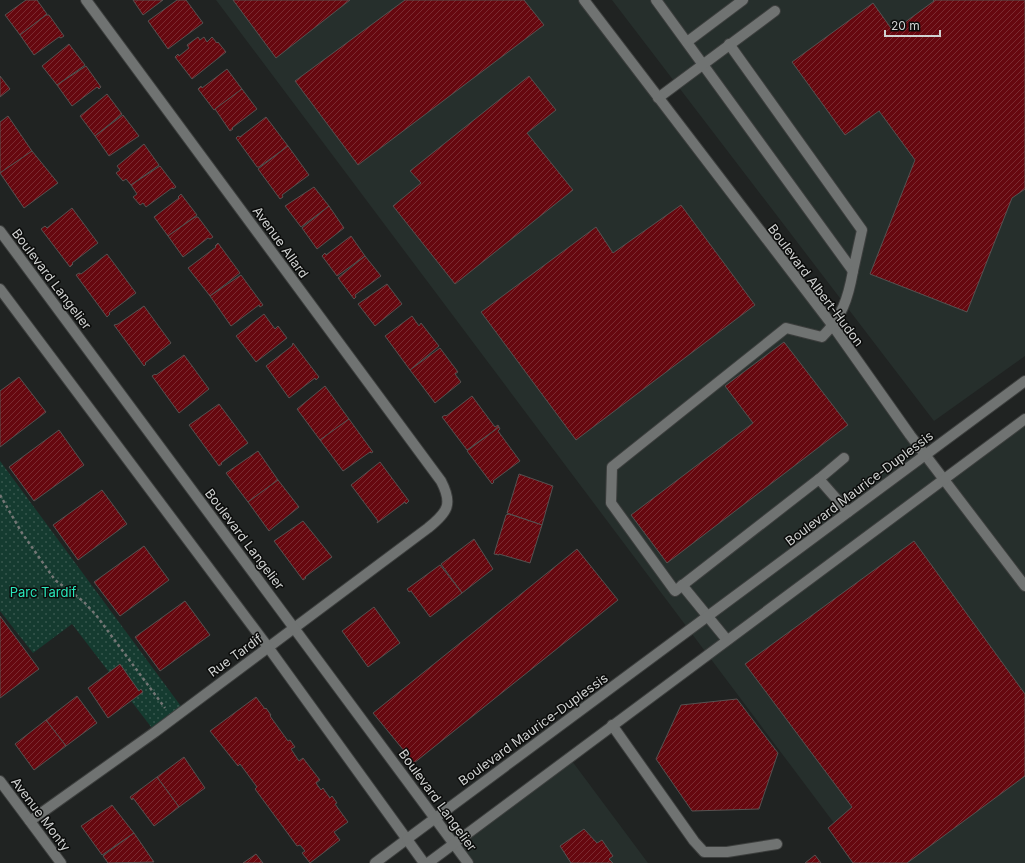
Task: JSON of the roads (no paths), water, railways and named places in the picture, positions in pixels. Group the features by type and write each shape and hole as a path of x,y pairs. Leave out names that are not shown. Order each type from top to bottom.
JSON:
{"street":[{"name":"Avenue Allard","path":"86,0 441,480 447,492 448,503"},
{"name":"Boulevard Albert-Hudon","path":"584,0 832,326 925,455 1025,586"},
{"path":"656,0 853,271"},
{"path":"687,42 743,0"},
{"path":"658,98 775,11"},
{"path":"729,44 862,230 848,298 832,326 822,337 786,328 612,467 611,503 675,590 844,458"},
{"name":"Boulevard Langelier","path":"0,231 436,817 468,863"},
{"path":"0,289 268,647 424,863"},
{"name":"Boulevard Maurice-Duplessis","path":"375,863 1025,381"},
{"path":"428,863 1025,419"},
{"path":"819,479 848,512"},
{"name":"Rue Tardif","path":"30,821 294,628 441,517 448,503"},
{"path":"682,585 726,640"},
{"path":"612,725 694,841 704,852 726,852 777,844"},
{"name":"Avenue Monty","path":"0,781 61,863"}],"park label":[{"name":"Parc Tardif","path":"43,592"}]}
